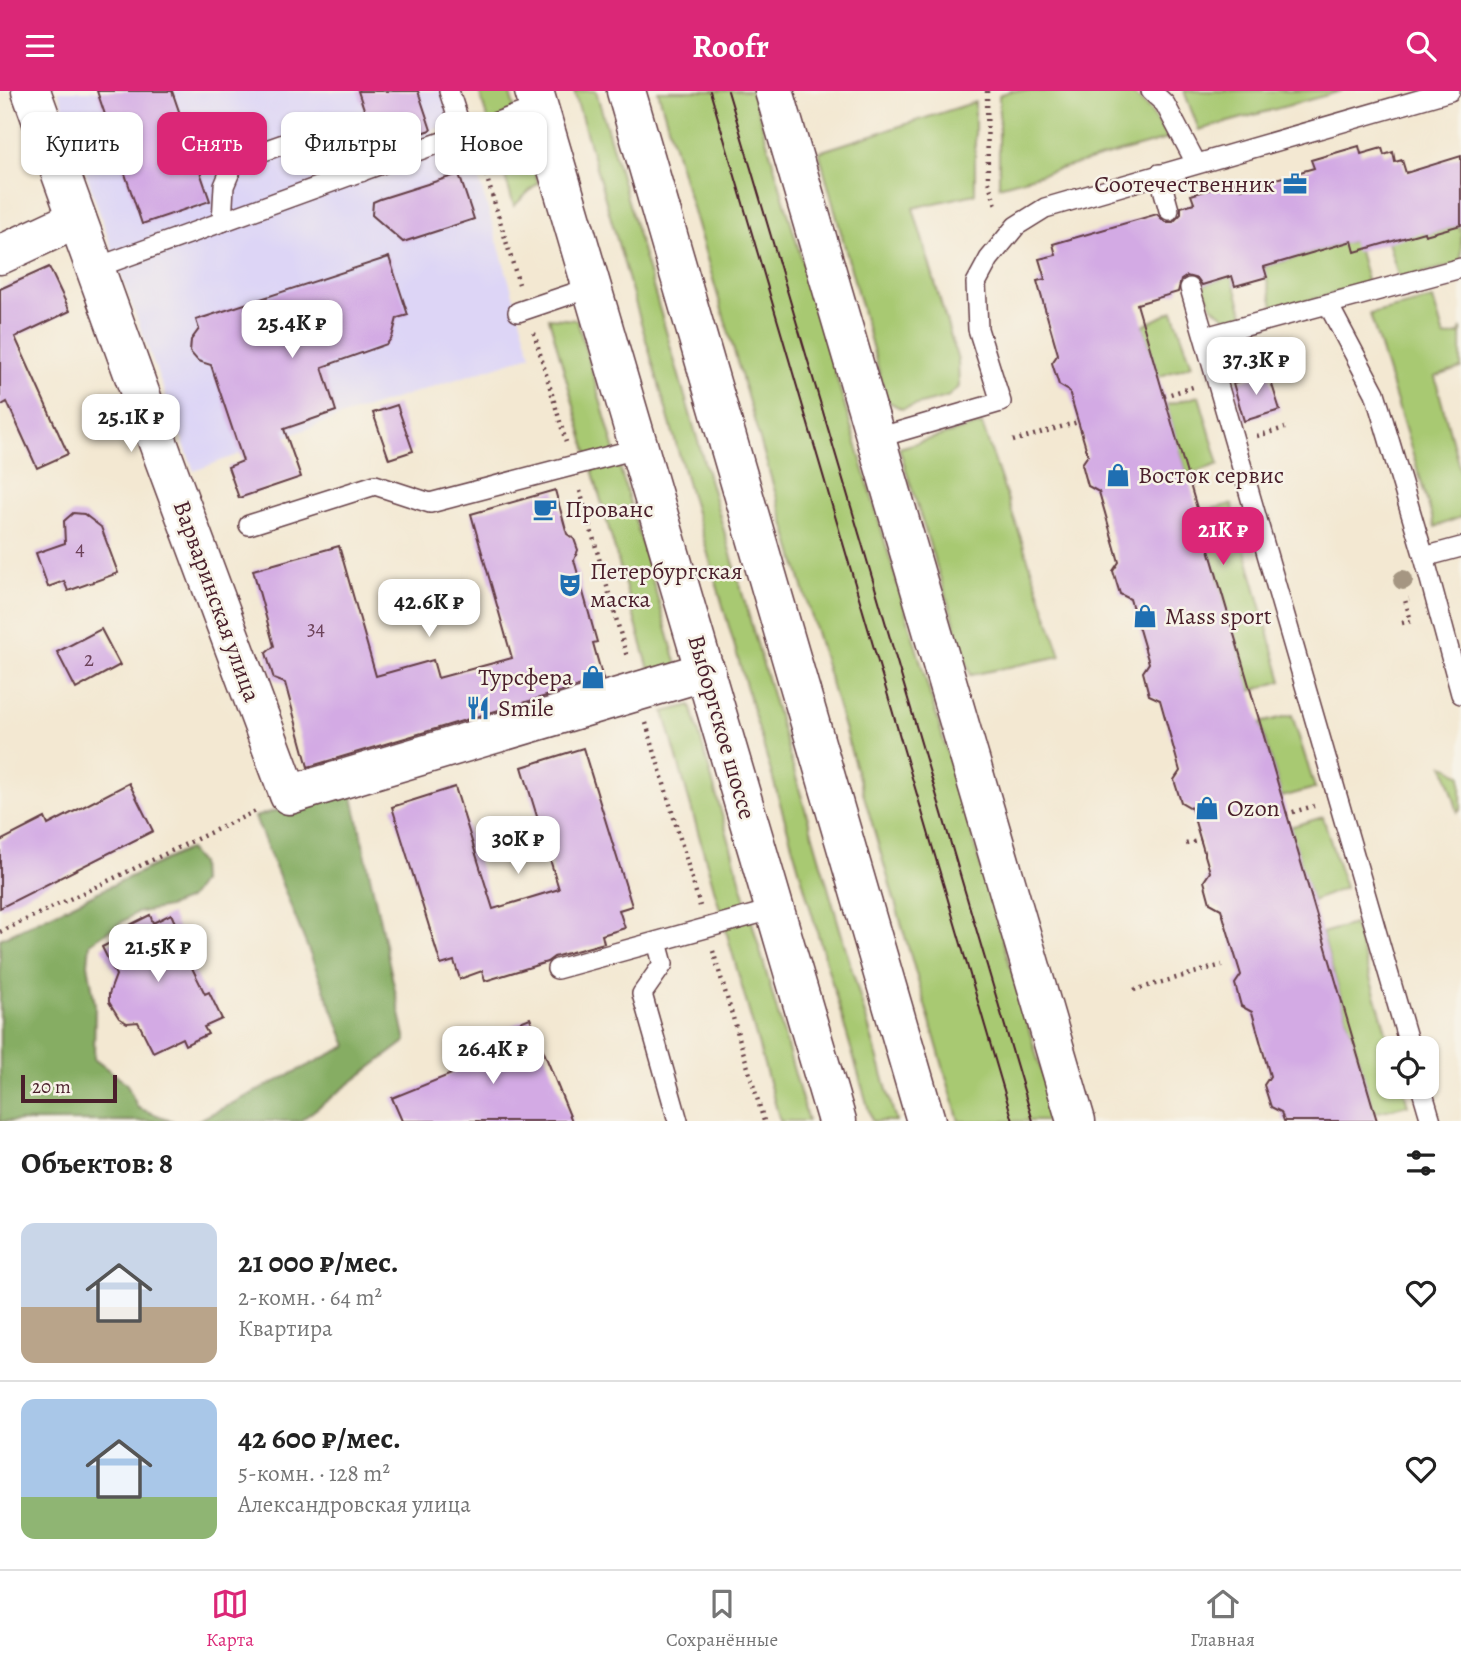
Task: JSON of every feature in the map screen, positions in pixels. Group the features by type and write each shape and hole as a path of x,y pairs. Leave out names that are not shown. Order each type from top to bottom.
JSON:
{"street":[{"name":"Варваринская улица","path":"31,91 289,795"},
{"path":"626,91 926,1121"},
{"path":"774,91 1076,1121"},
{"name":"Выборгское шоссе","path":"536,99 836,1121"},
{"path":"0,255 77,219"},
{"path":"289,795 706,671"}],"lane":[{"path":"449,91 458,112"},
{"path":"1151,91 1165,104 1196,163"},
{"path":"877,438 1001,402 978,329 976,283 989,259 1016,226 1045,208 1450,91"},
{"path":"510,112 536,99"},
{"path":"222,222 223,187 232,167 281,145"},
{"path":"1159,174 1170,210"},
{"path":"95,268 353,175"},
{"path":"1205,337 1461,268"},
{"path":"523,311 592,288"},
{"path":"1191,288 1407,1036"},
{"path":"1328,304 1375,393 1461,694"},
{"path":"248,525 375,485 430,503 640,448"},
{"path":"1424,557 1461,547"},
{"path":"557,969 775,909"},
{"path":"657,942 663,964 642,994 678,1121"},
{"path":"1425,1099 1431,1121"}],"path":[{"path":"987,91 988,181 1007,236"},
{"path":"480,175 572,464 764,1121"},
{"path":"1013,441 1078,422"},
{"path":"1402,623 1411,621 1405,600"},
{"path":"0,932 289,795"},
{"path":"1186,844 1200,840"},
{"path":"1134,990 1222,965"}],"shaded area":[{"path":"58,91 444,91 451,112 435,112 435,129 432,130 435,141 435,175 478,175 531,355 339,417 194,471 87,175 143,175 143,112 65,112"}],"green space":[{"path":"479,91 509,91 516,112 485,112"},
{"path":"574,91 596,91 896,1121 872,1121"},
{"path":"658,91 752,91 1056,1121 959,1121"},
{"path":"1011,91 1128,91 1151,112 1167,139 999,186 999,95"},
{"path":"1184,91 1342,91 1199,130"},
{"path":"975,102 975,194 913,208 958,361 959,387 947,397 902,409 887,401 819,152"},
{"path":"505,175 535,175 538,183 514,206"},
{"path":"1418,213 1425,235 1459,225 1461,263 1399,279 1385,231"},
{"path":"1352,241 1359,251 1368,284 1274,310 1264,267"},
{"path":"1232,276 1244,316 1226,318 1212,306 1202,285"},
{"path":"1433,299 1444,337 1459,334 1461,328 1461,368 1435,377 1461,474 1461,517 1435,527 1370,314"},
{"path":"1173,311 1192,365 1158,377 1143,326"},
{"path":"549,318 577,320 677,665 650,673"},
{"path":"1199,396 1219,464 1187,475 1166,405"},
{"path":"982,424 1061,656 971,675 899,448"},
{"path":"1232,504 1282,681 1250,691 1198,512"},
{"path":"691,705 808,1121 780,1121 664,712"},
{"path":"1292,715 1315,788 1282,797 1260,723"},
{"path":"1444,765 1461,775 1461,809 1458,812"},
{"path":"351,788 406,1041 300,1121 197,1121 347,1046 255,817"},
{"path":"1323,817 1345,888 1312,901 1290,827"},
{"path":"188,849 200,863 201,882 189,899 168,907 136,913 90,943 88,964 95,1004 94,1059 126,1083 138,1108 173,1121 0,1121 0,939"},
{"path":"1354,924 1387,1036 1376,1036 1376,1099 1406,1099 1408,1105 1374,1113 1322,933"}],"building":[{"path":"97,91 172,91 179,112 157,112 157,175 201,175 210,201 142,224 125,175 143,175 143,112 104,112"},
{"path":"358,91 418,91 431,130 421,133 421,112 365,112"},
{"path":"1359,146 1361,154 1382,148 1384,155 1393,152 1395,162 1402,160 1406,173 1461,156 1461,225 1425,235 1424,232 1355,252 1352,241 1264,267 1267,277 1235,286 1232,276 1202,285 1198,279 1187,276 1181,280 1178,292 1137,304 1377,1121 1284,1121 1281,1112 1271,1107 1264,1085 1270,1076 1252,1012 1241,1006 1235,984 1241,975 1221,909 1210,903 1204,881 1210,872 1191,808 1181,802 1174,780 1180,771 1160,700 1149,695 1143,672 1149,663 1130,599 1120,594 1113,571 1119,562 1099,492 1088,486 1082,464 1088,455 1069,391 1059,385 1052,363 1058,354 1037,281 1045,279 1039,259 1056,255 1053,244 1157,214 1165,222 1173,222 1181,214 1181,207 1194,203 1191,195 1239,181 1241,189 1314,168 1311,160"},
{"path":"459,175 474,219 403,242 372,215 373,202"},
{"path":"389,257 408,315 397,318 392,337 387,344 322,367 336,411 284,429 301,477 239,498 228,467 243,461 211,365 198,361 190,352 191,340 199,329 196,320"},
{"path":"49,267 70,311 15,337 68,454 37,468 7,402 0,406 0,289"},
{"path":"1268,372 1280,410 1244,421 1233,383"},
{"path":"397,405 413,451 389,459 373,413"},
{"path":"555,490 567,534 574,539 578,550 574,560 597,642 593,643 603,679 308,767 285,683 274,679 266,653 274,646 253,570 339,546 376,676 433,660 438,678 512,658 471,514"},
{"path":"73,513 84,514 101,527 118,573 68,591 64,581 48,587 36,553 65,543 64,521"},
{"path":"101,629 120,665 76,689 57,652"},
{"path":"583,748 632,906 619,910 625,928 602,935 604,943 554,957 547,962 485,981 482,971 460,979 454,961 441,965 392,807 455,787 493,909 559,889 522,767"},
{"path":"129,783 153,831 0,908 0,841 45,818 48,825"},
{"path":"171,914 182,938 178,940 205,994 209,992 222,1019 204,1027 208,1034 185,1045 182,1038 153,1052 138,1022 127,1023 119,1018 109,1002 116,975 102,947 122,937 118,931 150,915 153,923"},
{"path":"530,1018 572,1121 402,1121 392,1098 491,1058 483,1037"}],"tram line":[{"path":"710,91 1013,1121"},
{"path":"728,91 1033,1121"}],"place":[{"name":"Соотечественник","path":"1295,184"},
{"name":"Восток сервис","path":"1118,475"},
{"name":"Прованс","path":"545,509"},
{"name":"Петербургская маска","path":"570,585"},
{"name":"Mass sport","path":"1145,616"},
{"name":"Турсфера","path":"593,677"},
{"name":"Smile","path":"478,708"},
{"name":"Ozon","path":"1207,808"}]}
